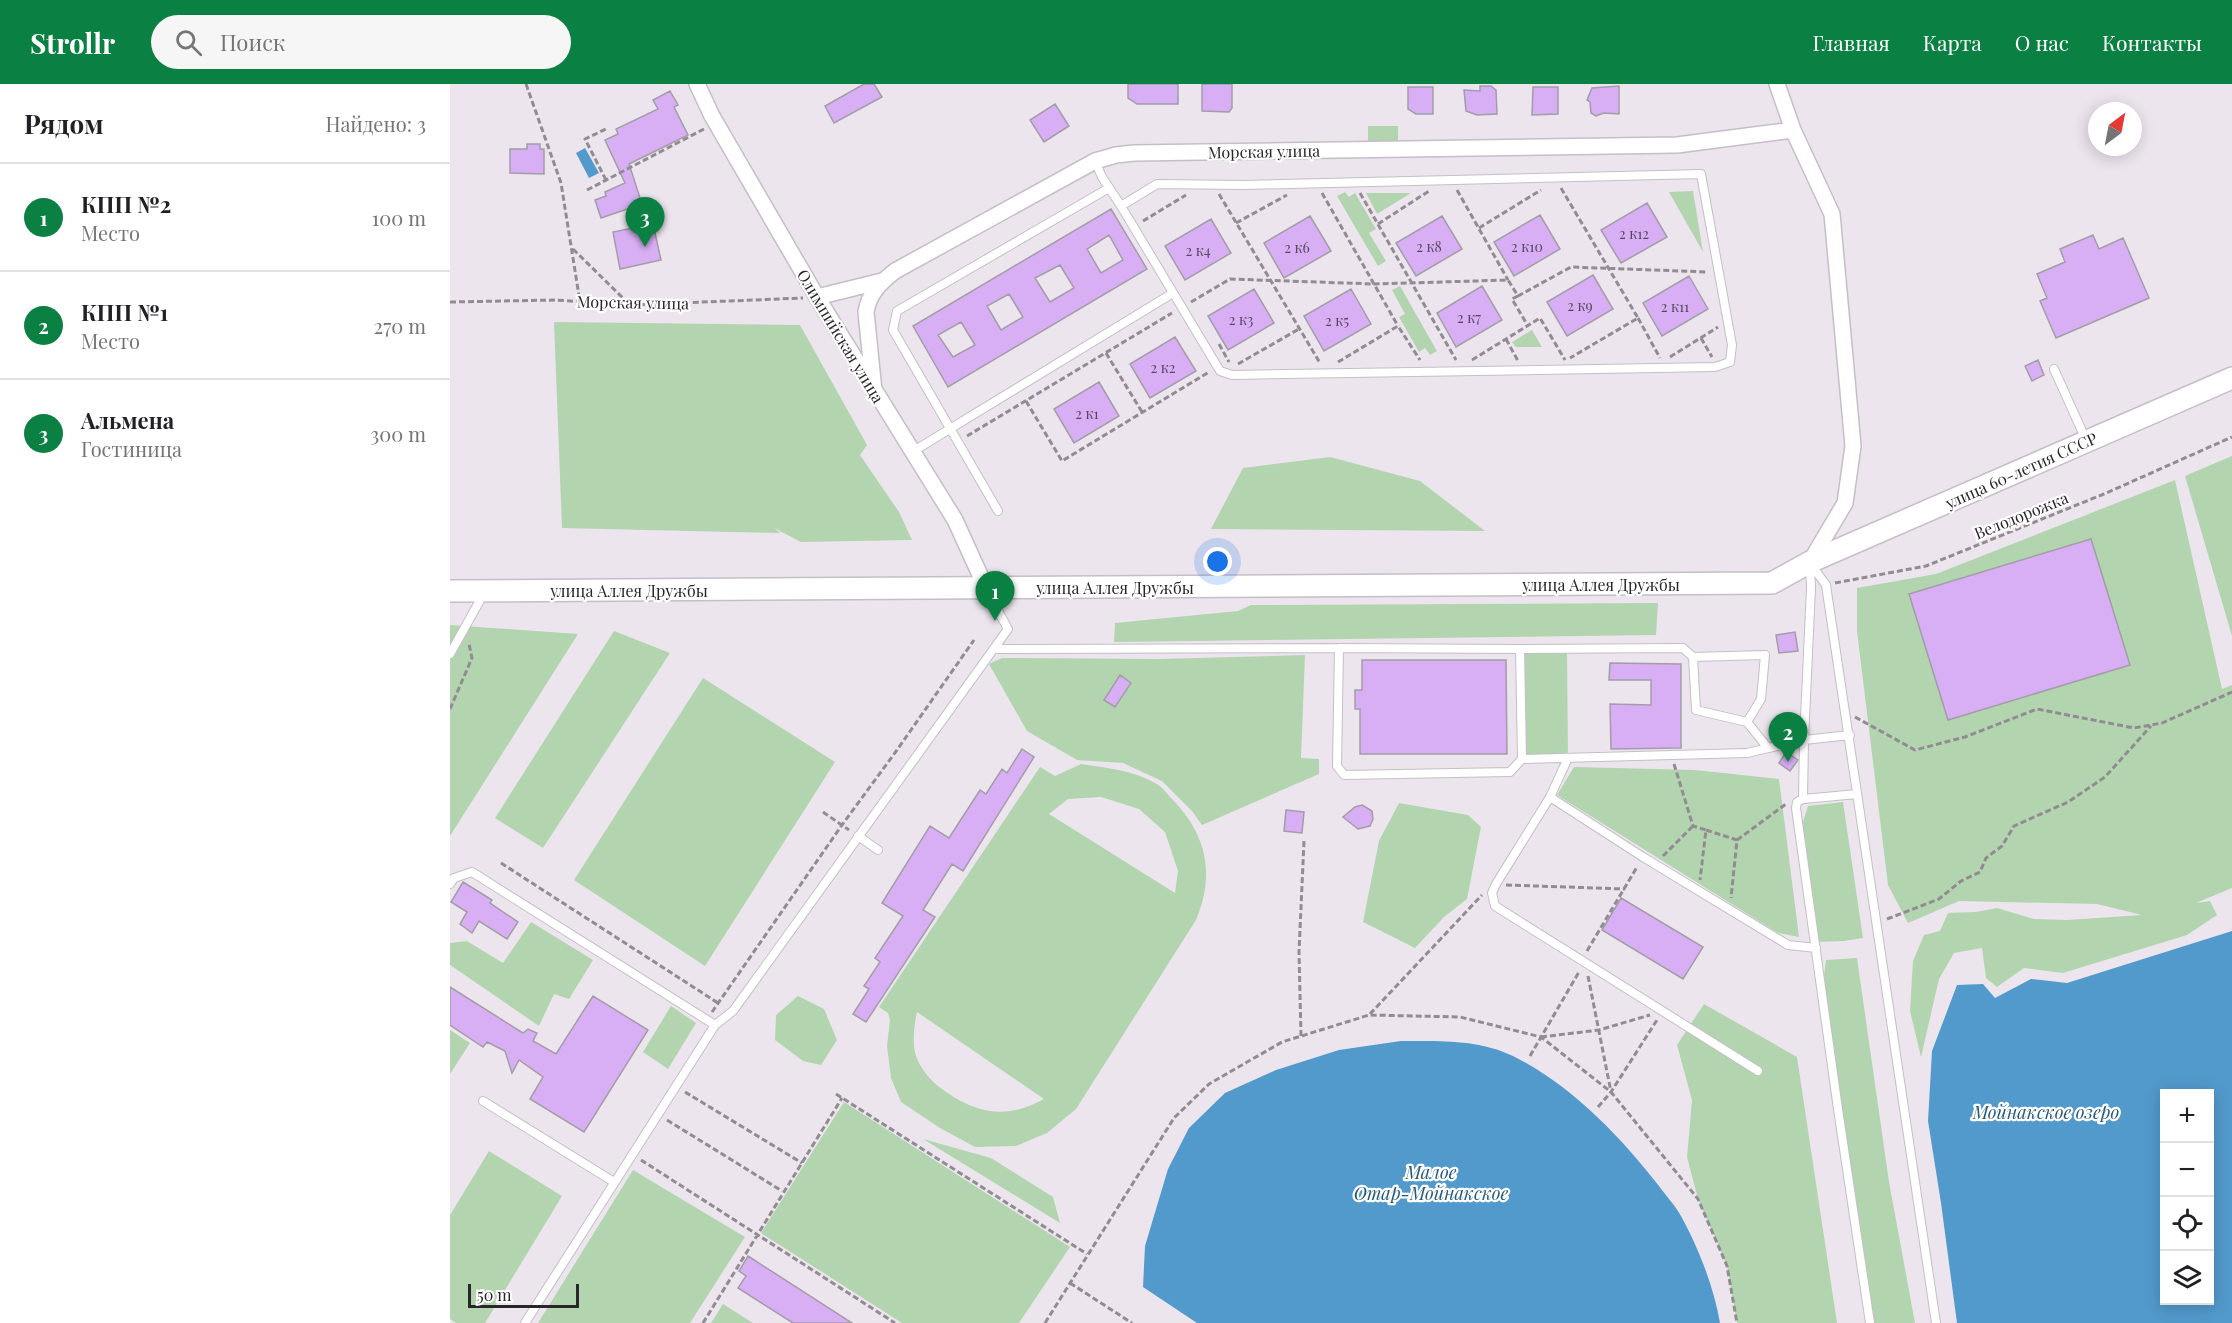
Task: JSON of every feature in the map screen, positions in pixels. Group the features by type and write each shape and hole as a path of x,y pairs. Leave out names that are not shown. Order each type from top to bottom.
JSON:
{"main road":[{"name":"улица 60-летия СССР","path":"1809,562 2232,378"},
{"name":"улица Аллея Дружбы","path":"450,591 1772,583 1809,562"}],"street":[{"name":"Олимпийская улица","path":"696,84 716,123 817,297 955,520 986,588"},
{"path":"1777,84 1793,130 1832,214 1853,446 1845,502 1809,562"},
{"name":"Морская улица","path":"874,391 866,312 868,301 882,281 895,271 1095,161 1116,155 1677,145 1793,130"},
{"path":"817,297 882,281"}],"lane":[{"path":"1095,161 1109,188 1217,367 1220,371 1232,375 1715,367 1730,362 1732,345 1701,174 1156,184 1121,206"},
{"path":"998,511 893,330 897,311 1109,188"},
{"path":"912,452 1173,293"},
{"path":"2054,369 2086,442"},
{"path":"1809,562 1826,585 1936,1323"},
{"path":"1803,799 1811,588 1809,562"},
{"path":"525,1323 715,1025 733,1011 1008,629 986,588"},
{"path":"450,654 485,591"},
{"path":"1339,648 1337,766 1344,775 1510,772 1522,759 1520,649"},
{"path":"994,649 1683,648 1694,657 1765,655 1761,699 1747,722"},
{"path":"1694,657 1696,710 1747,722 1768,748"},
{"path":"1522,759 1747,753 1804,740 1850,735"},
{"path":"1568,758 1550,797 1496,884 1492,893 1495,906 1758,1071"},
{"path":"1857,794 1803,799 1797,802 1796,808 1870,1323"},
{"path":"1550,797 1654,864 1788,945 1816,948"},
{"path":"858,836 878,850"},
{"path":"450,884 454,878 472,872 715,1025"},
{"path":"483,1101 614,1182"}],"path":[{"path":"526,84 561,183 580,302"},
{"path":"587,190 716,123"},
{"path":"606,180 585,139 608,128"},
{"path":"1149,230 1143,220 1209,184 1236,223 1324,370"},
{"path":"1318,186 1419,360 1428,360"},
{"path":"1356,186 1456,360"},
{"path":"1378,224 1438,186"},
{"path":"1466,186 1454,186 1518,296"},
{"path":"1479,228 1547,186 1535,186"},
{"path":"1571,186 1559,186 1662,361"},
{"path":"1236,223 1293,191"},
{"path":"572,248 630,305"},
{"path":"1528,326 1512,299 1571,267 1719,272"},
{"path":"958,442 1230,279 1374,284 1508,280"},
{"name":"Морская улица","path":"450,302 580,302 630,305 817,297"},
{"path":"1470,360 1540,318 1566,361"},
{"path":"1566,361 1638,318"},
{"path":"1662,361 1723,325"},
{"path":"1333,365 1398,326"},
{"path":"1216,340 1233,367 1299,328"},
{"path":"1701,338 1716,359 1708,362"},
{"path":"1506,339 1518,361 1509,361"},
{"path":"1106,353 1142,412"},
{"path":"1026,401 1062,460 1228,360"},
{"path":"1447,360 1480,360"},
{"path":"1559,361 1576,361"},
{"path":"1651,361 1674,361"},
{"name":"Велодорожка","path":"1826,585 1926,567 2104,494 2232,437"},
{"path":"450,709 472,658 464,629"},
{"path":"706,1020 974,640"},
{"path":"1846,712 1915,750 1965,737 2037,709 2134,728 2162,723 2232,692"},
{"path":"1876,923 1938,899 1961,881 1980,872 1986,858 2002,846 2014,826 2068,802 2105,777 2152,725"},
{"path":"1671,755 1694,825 1737,840"},
{"path":"1730,910 1737,840 1786,804"},
{"path":"823,812 858,836"},
{"path":"1654,864 1694,825"},
{"path":"1699,891 1706,830"},
{"path":"1301,1036 1299,952 1304,841"},
{"path":"1530,1056 1643,857"},
{"path":"501,863 718,1003"},
{"path":"1369,1015 1483,894 1496,884 1625,889"},
{"path":"1583,961 1611,1092"},
{"path":"1045,1323 1174,1118 1209,1084 1282,1042 1369,1015 1460,1017 1541,1036 1599,1030 1662,1011"},
{"path":"1598,1107 1611,1092 1662,1011"},
{"path":"1541,1036 1611,1092 1698,1199 1727,1266 1737,1323"},
{"path":"676,1086 802,1163"},
{"path":"836,1094 1088,1255"},
{"path":"702,1323 842,1098"},
{"path":"658,1114 782,1191"},
{"path":"632,1155 895,1323"},
{"path":"1070,1283 1132,1323"}],"green space":[{"path":"1368,126 1398,126 1398,141 1368,142"},
{"path":"1693,191 1703,252 1669,192"},
{"path":"1345,192 1349,197 1355,193 1376,229 1369,233 1386,261 1378,266 1337,196"},
{"path":"1366,193 1411,193 1377,214"},
{"path":"1400,286 1437,351 1430,355 1425,348 1419,352 1399,317 1405,314 1392,290"},
{"path":"554,322 800,325 867,445 860,455 899,512 912,540 801,542 774,528 780,533 562,528"},
{"path":"1532,330 1542,347 1516,347 1512,342"},
{"path":"2232,456 2232,636 2185,476"},
{"path":"1330,457 1420,481 1485,531 1211,529 1243,468"},
{"path":"2175,480 2222,689 2232,685 2232,888 2196,903 2210,901 2217,915 2187,935 2063,973 2024,968 1997,987 1986,978 1982,948 1954,953 1939,979 1921,1057 1910,1011 1913,961 1924,935 1940,931 1948,913 1976,912 1997,908 2034,919 2067,920 2142,915 2097,904 1959,901 1908,923 1888,885 1857,631 1857,588 1936,574"},
{"path":"1658,603 1656,635 1114,642 1115,623 1238,611 1251,605"},
{"path":"450,625 578,634 450,836"},
{"path":"614,631 670,653 543,848 495,818"},
{"path":"1520,649 1567,649 1568,758 1522,759"},
{"path":"1305,655 1301,758 1319,759 1319,774 1202,825 1192,811 1162,781 1123,763 1077,760 1027,731 989,664 1002,658 1159,659"},
{"path":"703,678 835,762 705,966 574,880"},
{"path":"1081,764 1129,773 1148,779 1159,786 1185,814 1200,842 1205,857 1206,872 1202,903 1196,920 1076,1109 1047,1133 1016,1146 975,1147 940,1128 901,1102 891,1078 887,1046 890,1020 888,1013 879,1007 1040,767 1055,776","holes":["1101,797 1139,809 1165,832 1178,871 1175,893 1049,814 1068,799","917,1012 1044,1099 1029,1106 1002,1112 976,1108 951,1095 929,1077 916,1056 914,1036"]},
{"path":"1574,767 1695,770 1779,779 1799,937 1778,933 1557,795"},
{"path":"1843,802 1863,938 1815,942 1800,831 1808,806"},
{"path":"1399,803 1468,815 1481,827 1467,899 1444,917 1415,948 1363,922 1379,841"},
{"path":"531,922 593,960 569,999 554,994 539,1026 450,965 450,943 467,941 503,963"},
{"path":"1857,958 1889,1182 1915,1323 1870,1323 1822,991 1826,960"},
{"path":"798,996 824,1009 837,1040 821,1065 803,1061 775,1040 776,1015"},
{"path":"1704,1004 1797,1057 1837,1323 1737,1323 1727,1266 1698,1199 1687,1157 1692,1100 1677,1045"},
{"path":"671,1006 696,1023 668,1069 643,1052"},
{"path":"450,1030 470,1043 450,1074"},
{"path":"844,1102 1070,1247 1019,1323 902,1323 761,1233"},
{"path":"923,1139 991,1158 1053,1197 1060,1223"},
{"path":"489,1151 562,1196 485,1323 456,1323 450,1319 450,1215"},
{"path":"633,1170 745,1237 690,1323 538,1323"},
{"path":"723,1304 753,1323 711,1323"}],"water":[{"path":"585,148 599,173 589,178 576,153"},
{"name":"Мойнакское озеро","path":"2232,931 2232,1323 1957,1323 1928,1121 1932,1051 1957,985 1983,984 1995,998 2031,979 2067,983"},
{"name":"Малое Отар-Мойнакское","path":"1401,1041 1458,1042 1500,1050 1555,1082 1593,1113 1628,1149 1679,1212 1705,1268 1720,1323 1197,1323 1143,1287 1145,1246 1168,1169 1189,1128 1225,1093 1276,1070 1339,1050"}],"building":[{"path":"864,84 874,84 882,97 834,123 825,106"},
{"path":"1128,84 1178,84 1178,104 1137,104 1128,98"},
{"path":"1202,84 1232,84 1232,108 1229,112 1202,111"},
{"path":"1480,86 1491,86 1496,90 1497,114 1477,115 1466,111 1464,90 1480,91"},
{"path":"1619,86 1619,114 1604,113 1596,116 1591,113 1590,102 1587,100 1592,88"},
{"path":"1408,87 1433,87 1433,114 1416,114 1408,109"},
{"path":"1533,87 1558,87 1558,114 1532,115"},
{"path":"670,91 678,105 674,107 688,135 629,164 642,204 601,218 595,200 606,196 605,192 625,183 605,140 618,134 616,129 658,109 653,100"},
{"path":"1055,104 1069,126 1044,142 1030,120"},
{"path":"527,144 540,144 540,149 544,149 544,174 510,173 510,149 527,149"},
{"path":"1647,203 1667,237 1621,263 1601,230"},
{"path":"1111,209 1147,269 948,387 913,326","holes":["1109,235 1123,260 1101,273 1087,249","1060,265 1074,288 1050,302 1035,278","1009,294 1023,317 1001,330 987,306","961,322 975,345 953,357 938,335"]},
{"path":"1540,215 1560,249 1514,276 1494,242"},
{"path":"1310,216 1331,251 1284,278 1264,243"},
{"path":"1442,216 1462,249 1416,276 1396,243"},
{"path":"1211,219 1231,253 1185,280 1165,246"},
{"path":"653,224 661,260 620,269 613,232"},
{"path":"2093,235 2099,249 2123,238 2149,298 2056,338 2040,301 2047,298 2037,274 2065,262 2060,249"},
{"path":"1593,275 1613,309 1567,336 1547,302"},
{"path":"1689,276 1708,309 1662,336 1643,303"},
{"path":"1482,286 1502,320 1456,347 1437,313"},
{"path":"1254,289 1274,323 1228,350 1208,316"},
{"path":"1351,289 1371,324 1324,351 1304,316"},
{"path":"1175,337 1196,371 1150,398 1130,364"},
{"path":"2038,360 2044,375 2032,381 2025,366"},
{"path":"1099,382 1119,416 1074,443 1054,409"},
{"path":"2091,539 2130,665 1948,720 1909,594"},
{"path":"1795,632 1798,651 1779,653 1776,635"},
{"path":"1362,660 1506,660 1507,754 1360,754 1360,709 1355,709 1355,690 1362,690"},
{"path":"1610,663 1681,664 1681,748 1611,749 1610,704 1651,705 1651,680 1609,680"},
{"path":"1120,675 1131,683 1115,707 1104,700"},
{"path":"1022,749 1034,757 963,871 952,864 923,910 935,917 866,1022 853,1014 869,989 864,986 880,962 875,958 903,916 882,903 930,826 949,838 980,790 986,794 1002,769 1007,773"},
{"path":"1786,752 1798,760 1790,771 1779,763"},
{"path":"1362,805 1372,811 1373,819 1370,826 1358,829 1343,817 1355,807"},
{"path":"1286,810 1304,812 1302,833 1284,831"},
{"path":"463,882 492,900 490,903 518,922 507,939 479,921 472,933 460,924 467,912 451,902"},
{"path":"1621,898 1703,947 1683,979 1602,930"},
{"path":"450,987 523,1033 528,1029 537,1033 533,1041 556,1054 593,996 648,1030 584,1132 530,1099 543,1077 519,1060 512,1073 505,1051 487,1042 483,1047 450,1025"},
{"path":"748,1256 852,1323 793,1323 738,1288 746,1276 739,1271"}],"place":[{"name":"Альмена","path":"645,247"},
{"name":"КПП №2","path":"995,621"},
{"name":"КПП №1","path":"1788,762"}]}
